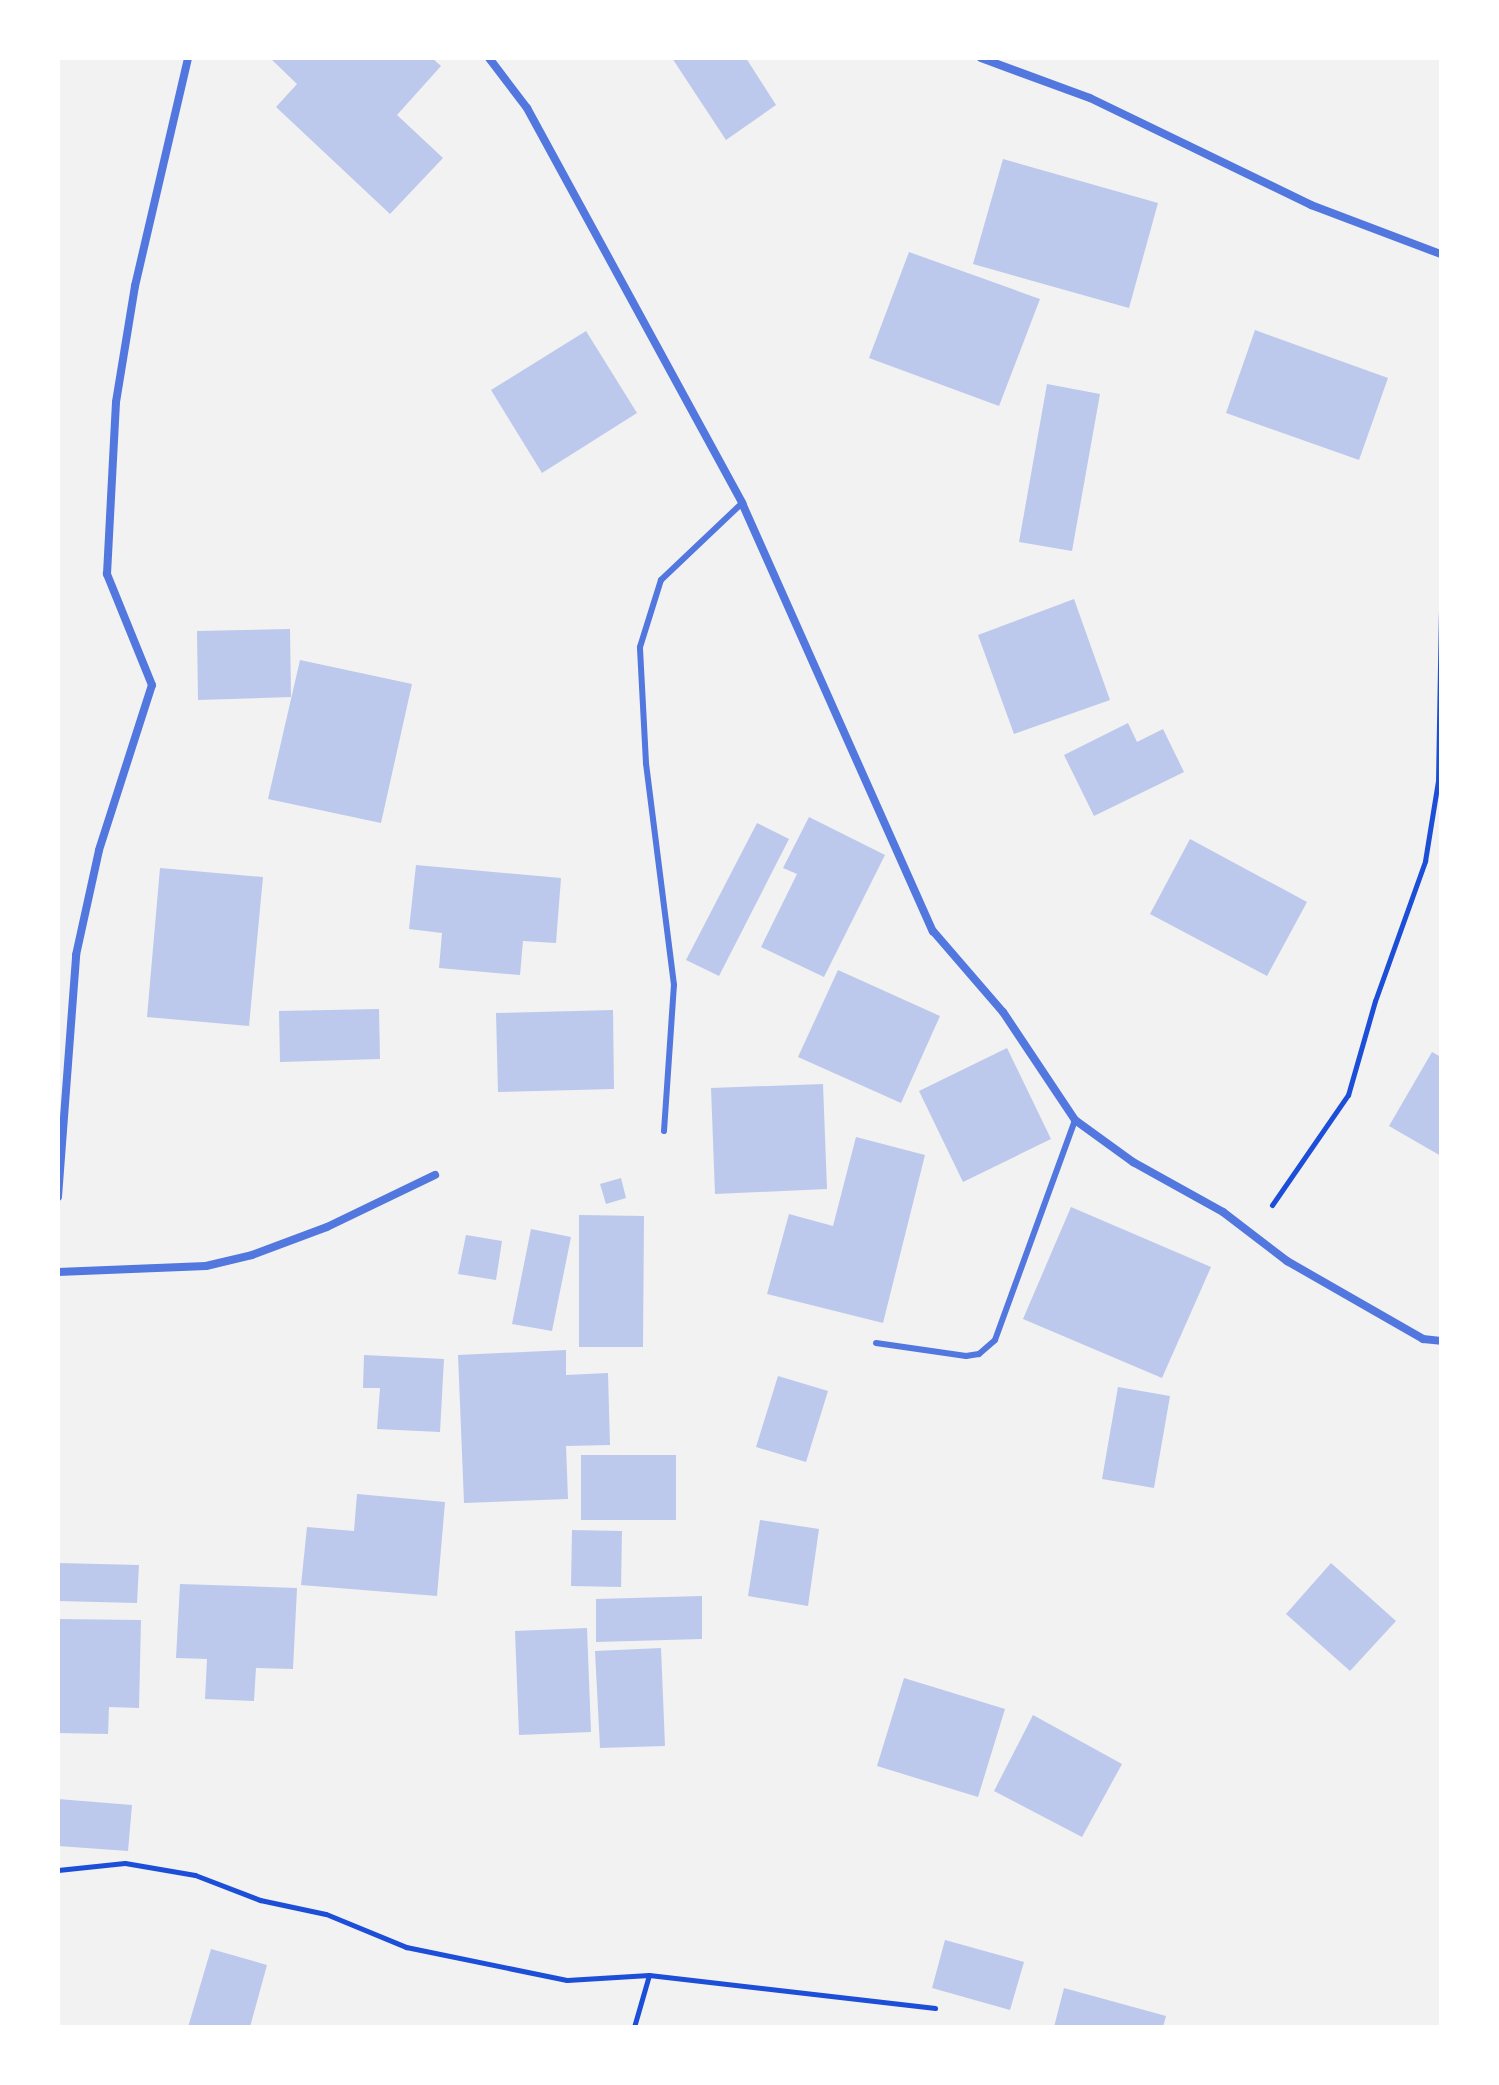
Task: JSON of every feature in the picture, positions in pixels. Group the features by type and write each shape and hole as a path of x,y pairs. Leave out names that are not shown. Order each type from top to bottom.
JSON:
{"street":[{"path":"58,1197 76,955 99,850 152,685 107,574 116,402 135,286 188,58"},
{"path":"489,58 527,108 742,503 933,931 1003,1012 1075,1120 1133,1162 1223,1212 1250,1237 1423,1339 1441,1341"},
{"path":"981,58 1090,98 1311,205 1441,254"},
{"path":"58,1272 221,1263 327,1227 435,1175"}],"lane":[{"path":"664,1131 674,985 646,763 640,647 661,580 742,503"},
{"path":"876,1343 966,1356 979,1354 995,1340 1075,1120"}],"path":[{"path":"1250,1237 1348,1095 1375,1001 1425,861 1438,781 1441,611"},
{"path":"58,1870 139,1865 195,1875 260,1900 326,1914 406,1947 567,1980 649,1975 935,2008"},
{"path":"634,2027 649,1975"}],"building":[{"path":"270,58 432,58 441,66 397,115 443,158 390,214 276,107 297,84"},
{"path":"672,58 746,58 776,105 726,140"},
{"path":"1003,159 1158,203 1129,308 973,264"},
{"path":"909,252 1040,299 999,406 869,358"},
{"path":"1255,330 1388,378 1359,460 1226,413"},
{"path":"586,331 637,413 542,473 491,390"},
{"path":"1047,384 1100,394 1072,551 1019,542"},
{"path":"1074,599 1110,700 1014,734 978,635"},
{"path":"290,629 291,697 198,700 197,631"},
{"path":"300,660 412,684 381,823 268,799"},
{"path":"1128,723 1137,742 1163,729 1184,772 1094,816 1064,755"},
{"path":"809,817 885,855 824,977 761,947 797,874 783,868"},
{"path":"757,823 789,839 719,976 686,960"},
{"path":"1190,839 1307,902 1267,976 1150,914"},
{"path":"416,865 561,878 556,943 523,941 520,975 439,968 442,933 409,929"},
{"path":"160,868 263,877 249,1026 147,1017"},
{"path":"838,970 940,1016 901,1103 798,1057"},
{"path":"379,1009 380,1059 280,1062 279,1011"},
{"path":"613,1010 614,1089 498,1092 496,1013"},
{"path":"1007,1048 1051,1139 963,1182 919,1091"},
{"path":"1432,1052 1441,1057 1441,1156 1389,1126"},
{"path":"823,1084 827,1189 715,1194 711,1088"},
{"path":"856,1137 925,1155 883,1323 767,1294 789,1214 833,1226"},
{"path":"621,1178 626,1198 606,1204 600,1184"},
{"path":"1071,1207 1211,1267 1162,1378 1023,1319"},
{"path":"579,1215 644,1216 643,1347 579,1347"},
{"path":"531,1229 571,1237 552,1331 512,1324"},
{"path":"466,1235 502,1241 496,1280 458,1274"},
{"path":"566,1350 566,1375 608,1373 610,1445 566,1446 568,1499 464,1503 458,1355"},
{"path":"364,1355 444,1359 440,1432 377,1429 380,1388 363,1388"},
{"path":"778,1376 828,1391 806,1462 756,1447"},
{"path":"1118,1387 1170,1396 1154,1488 1102,1479"},
{"path":"581,1455 676,1455 676,1520 581,1520"},
{"path":"357,1494 445,1502 437,1596 301,1585 307,1527 354,1531"},
{"path":"760,1520 819,1529 808,1606 748,1596"},
{"path":"572,1530 622,1531 621,1587 571,1586"},
{"path":"58,1563 139,1565 137,1603 58,1601"},
{"path":"1331,1563 1396,1621 1350,1671 1286,1614"},
{"path":"180,1584 297,1588 293,1669 256,1668 254,1701 205,1699 207,1659 176,1658"},
{"path":"702,1596 702,1639 596,1642 596,1599"},
{"path":"58,1619 141,1620 139,1708 109,1707 108,1734 58,1733"},
{"path":"587,1628 591,1732 519,1735 515,1631"},
{"path":"661,1648 665,1746 600,1748 595,1651"},
{"path":"904,1678 1005,1709 978,1797 877,1766"},
{"path":"1033,1715 1122,1764 1082,1837 994,1791"},
{"path":"58,1799 132,1805 128,1851 58,1846"},
{"path":"945,1940 1024,1962 1010,2010 932,1988"},
{"path":"211,1949 267,1965 250,2027 188,2027"},
{"path":"1064,1988 1166,2016 1163,2027 1054,2027"}]}
